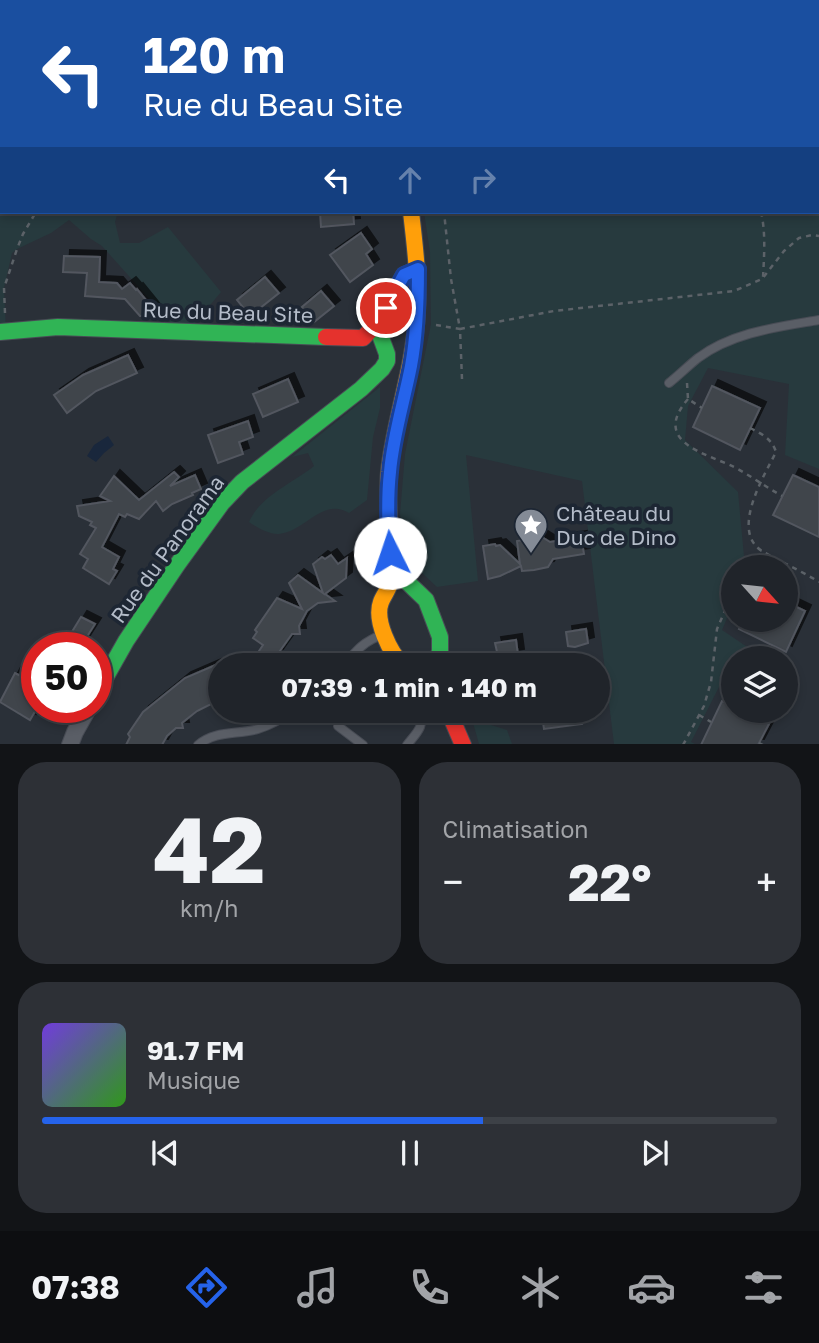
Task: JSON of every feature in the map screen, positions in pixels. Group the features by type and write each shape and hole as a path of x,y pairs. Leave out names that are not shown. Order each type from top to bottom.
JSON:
{"street":[{"path":"386,594 391,581 389,473 411,364 417,319 418,269 411,214"},
{"path":"376,324 404,275 418,269"},
{"name":"Rue du Beau Site","path":"3,331 58,327 363,338 376,324"},
{"name":"Rue du Panorama","path":"112,666 177,565 222,503 242,482 361,389 382,369 387,361 387,354 376,324"},
{"path":"390,553 398,572 426,600 440,637 439,653"},
{"path":"393,653 379,614 381,600 397,587 404,586 419,592"},
{"path":"70,744 80,723"},
{"path":"454,723 463,744"}],"lane":[{"path":"669,383 700,356 737,337 819,320"},
{"path":"354,653 361,644 385,634"},
{"path":"198,744 217,734 257,729 273,723"},
{"path":"407,744 423,723"},
{"path":"338,726 363,744"}],"path":[{"path":"3,331 4,288 23,234 35,214"},
{"path":"444,214 460,330 462,379"},
{"path":"762,214 764,245 762,279"},
{"path":"417,319 460,330 554,311 734,291 762,279 784,251 799,238 819,236"},
{"path":"690,365 688,398 680,409 676,424 679,436 687,446 735,468 782,496"},
{"path":"688,398 702,408"},
{"path":"750,428 767,437 774,444 776,452 749,513 748,532 754,544 761,550 819,582"},
{"path":"757,555 761,550"},
{"path":"682,744 704,706 711,682 717,629 721,621"},
{"path":"699,715 711,722"}],"green space":[{"path":"0,214 117,214 115,222 120,243 139,243 168,227 221,292 195,323 172,324 102,246 69,220 51,233 12,253 4,288 6,331 0,331"},
{"path":"424,214 819,214 819,469 785,455 789,384 708,368 688,406 685,440 738,492 744,555 721,555 721,632 746,646 721,646 721,686 691,742 695,744 614,744 610,711 610,653 603,653 582,481 466,455 478,581 437,587 407,559 400,514 405,454 431,324 430,252"},
{"path":"380,387 380,408 373,437 367,500 349,513 330,509 297,528 279,534 267,532 249,522 269,497 314,466 308,453 292,457"},
{"path":"473,723 485,723 507,730 512,744 479,744"}],"water":[{"path":"108,436 114,445 96,462 87,456 94,445"}],"building":[{"path":"320,214 353,214 354,224 321,227"},
{"path":"361,233 372,249 366,254 373,265 350,282 330,255"},
{"path":"64,256 100,257 99,282 117,283 122,289 130,283 155,311 149,316 140,316 125,299 85,296 87,273 63,272"},
{"path":"265,277 279,293 250,316 237,300"},
{"path":"321,291 334,306 314,322 302,307"},
{"path":"128,355 137,373 96,391 67,413 54,395 83,375"},
{"path":"288,379 298,402 263,417 253,394"},
{"path":"712,386 760,408 740,450 693,427"},
{"path":"248,421 253,437 239,442 243,454 218,463 208,435"},
{"path":"174,472 179,477 170,486 195,475 201,489 163,511 156,501 139,519 119,514 102,547 119,557 113,569 117,571 109,584 83,568 88,559 80,554 96,528 90,525 92,522 79,516 77,506 110,501 100,496 114,476 139,500"},
{"path":"793,475 819,487 819,537 773,515"},
{"path":"542,537 550,542 581,537 584,554 553,559 548,567 534,570 522,571 521,566 488,579 483,546 500,545 520,564 517,541"},
{"path":"331,555 338,564 347,558 346,578 325,594 335,601 318,603 307,611 299,626 300,634 292,634 278,653 262,653 259,651 263,645 253,638 257,632 255,630 277,598 302,609 289,583 298,575 323,593 313,564 322,557 325,559"},
{"path":"798,608 805,611 798,626"},
{"path":"81,617 95,624 90,632 72,632"},
{"path":"586,629 588,643 568,646 566,632"},
{"path":"745,632 795,632 789,646 774,646"},
{"path":"516,640 518,653 497,653 495,643"},
{"path":"208,668 208,706 182,723 183,728 176,728 163,744 126,744 130,737 128,734 143,712 185,678"},
{"path":"15,673 21,676 21,715 0,702"},
{"path":"721,703 721,723 769,724 759,744 701,744"},
{"path":"543,723 582,724 544,729"}],"traffic: fast":[{"path":"112,666 177,565 222,503 242,482 361,389 382,369 387,361 387,354 376,324"},
{"path":"0,332 58,327 326,337"},
{"path":"392,556 401,576 426,600 440,637 439,653"}],"traffic: slow":[{"path":"393,653 381,627 379,609 391,578 389,471 417,313 417,275 411,214"}],"traffic: jam":[{"path":"326,337 363,338 376,324 404,275 418,269"},
{"path":"454,723 463,744"}],"place":[{"name":"Château du Duc de Dino","path":"531,555"}],"route":[{"path":"386,308 404,275 418,269 415,336 389,473 390,553"}]}
